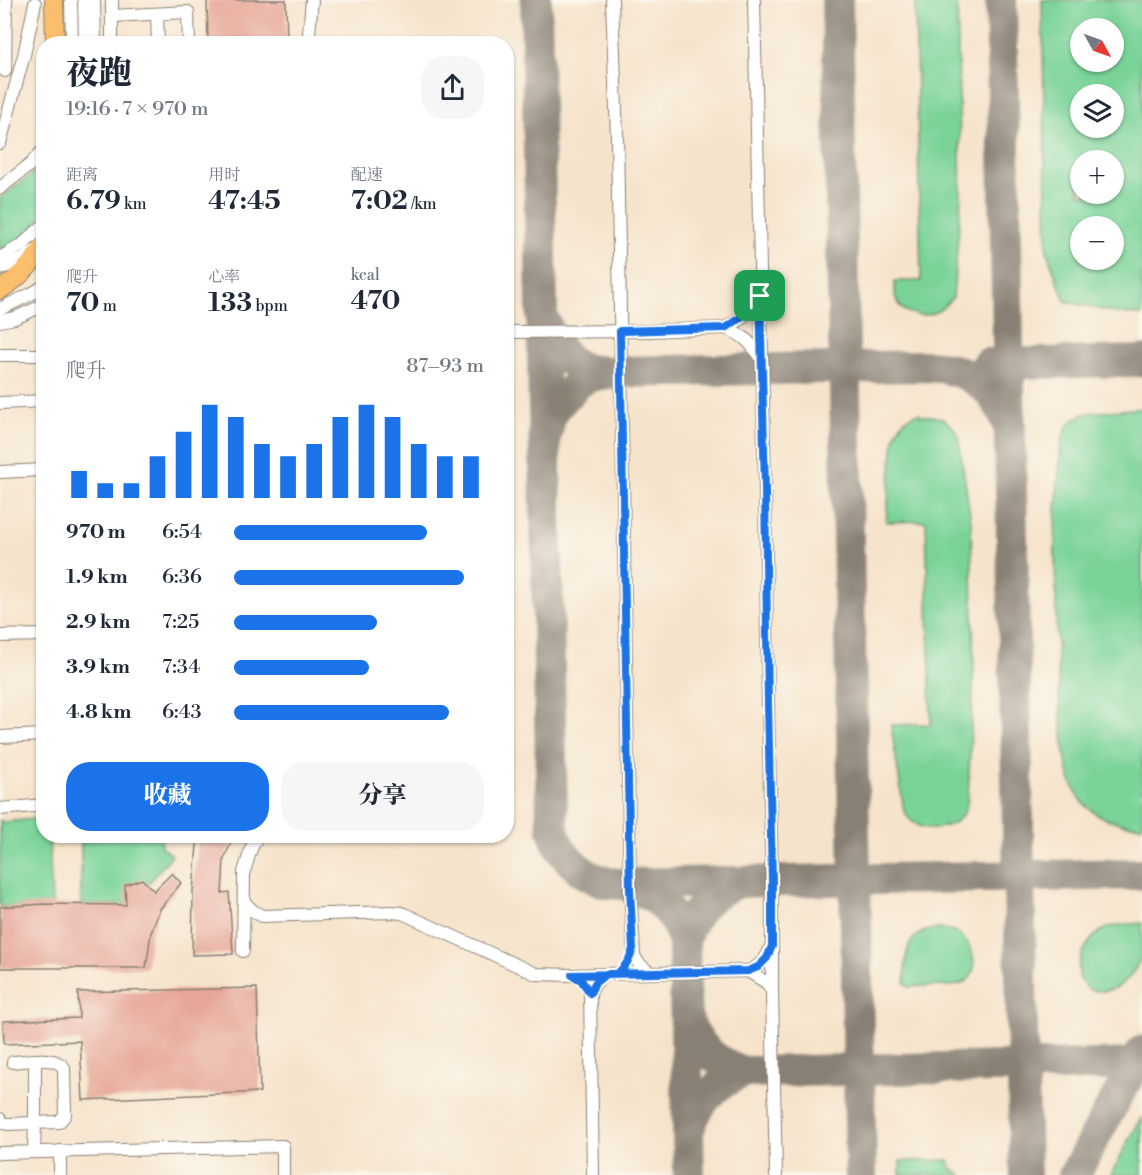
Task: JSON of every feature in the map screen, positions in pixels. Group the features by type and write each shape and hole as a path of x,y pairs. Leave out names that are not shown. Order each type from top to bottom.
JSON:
{"highway":[{"path":"54,0 55,36"},
{"path":"0,290 19,277 36,256"}],"street":[{"path":"5,71 6,0"},
{"path":"71,0 72,36"},
{"path":"84,0 85,36"},
{"path":"94,0 96,36"},
{"path":"112,0 112,36"},
{"path":"309,36 312,0"},
{"path":"612,0 617,137 630,889 634,956 639,964 650,973"},
{"path":"754,0 765,488 776,1175"},
{"path":"0,143 24,55 35,3"},
{"path":"112,16 188,12 189,36"},
{"path":"157,14 158,36"},
{"path":"0,188 36,158"},
{"path":"0,258 22,245 36,232"},
{"path":"0,269 23,259 36,250"},
{"path":"0,309 36,291"},
{"path":"725,328 738,321 751,309 760,296"},
{"path":"0,321 15,318 36,309"},
{"path":"514,332 725,328 739,333 762,358"},
{"path":"0,355 36,355"},
{"path":"0,402 36,401"},
{"path":"0,472 36,470"},
{"path":"0,636 36,635"},
{"path":"0,736 36,735"},
{"path":"0,809 36,806"},
{"path":"243,951 244,872 254,843"},
{"path":"244,902 262,916 402,913 536,974 748,971 758,967 767,958 772,946"},
{"path":"243,932 262,916"},
{"path":"593,1175 590,993 595,983 627,964 633,949"},
{"path":"748,971 767,983 772,990"},
{"path":"572,975 581,980 590,993"},
{"path":"34,1152 35,1061"},
{"path":"0,1119 7,1124 59,1122 65,1115 63,1065 55,1061 13,1062"},
{"path":"0,1153 283,1146 283,1175"},
{"path":"60,1151 60,1175"}],"green space":[{"path":"915,0 957,0 961,201 953,297 940,310 923,315 909,313 902,308 896,299 895,290 895,281 921,281"},
{"path":"1042,0 1142,0 1142,315 1120,314 1065,301 1047,252"},
{"path":"36,171 36,223 18,240 0,251 0,198"},
{"path":"1142,408 1142,826 1115,822 1091,811 1074,789 1068,772 1059,696 1055,549 1061,445 1066,428 1077,417 1088,413"},
{"path":"920,413 920,416 943,419 958,435 971,521 974,662 967,806 965,812 955,822 933,828 916,824 904,811 891,725 931,724 926,521 886,522 894,439 903,422 910,416"},
{"path":"36,819 36,843 49,843 52,905 0,907 0,820 3,822"},
{"path":"81,843 161,843 161,847 172,855 147,885 126,905 81,905"},
{"path":"1142,923 1142,956 1127,980 1105,991 1093,991 1086,987 1081,980 1079,965 1085,949 1095,936 1111,927"},
{"path":"936,929 953,931 963,938 971,950 973,971 965,982 960,984 909,987 905,983 909,947 917,935"},
{"path":"1142,1116 1142,1175 1111,1175 1115,1167"},
{"path":"949,1160 951,1169 963,1175 900,1175 900,1161"}],"building":[{"path":"207,0 286,0 287,36 208,36"},
{"path":"198,843 231,843 224,859 222,893 229,892 233,954 192,955 193,891"},
{"path":"172,873 181,883 160,909 151,933 146,968 0,968 0,907 44,904 126,905 125,885 142,879 154,891"},
{"path":"257,988 260,1092 83,1100 80,1041 4,1044 3,1021 79,1018 78,992"}],"taxiway":[{"path":"536,0 552,819 553,831 561,849 572,863 586,874 616,884 1142,874"},
{"path":"837,0 861,1175"},
{"path":"1001,0 1025,1175"},
{"path":"544,320 565,356 578,366 592,371 928,366 942,368 967,376 988,390 1003,412 1008,425"},
{"path":"987,364 1142,361"},
{"path":"547,432 550,417 556,407 576,385 587,377 613,372"},
{"path":"689,1175 684,941 692,921 704,905 719,892 738,883"},
{"path":"626,885 646,893 662,905 675,921 684,941"},
{"path":"686,1015 701,1044 715,1058 744,1072 1142,1064"},
{"path":"1074,1175 1142,1051"},
{"path":"689,1129 703,1101 725,1081 744,1072"}],"route":[{"path":"760,296 751,309 738,321 725,328 620,331 623,561 633,949 627,964 617,974 606,974 572,975 581,980 590,993 595,983 606,974 617,974 748,971 758,967 767,958 772,946 760,296"}]}
